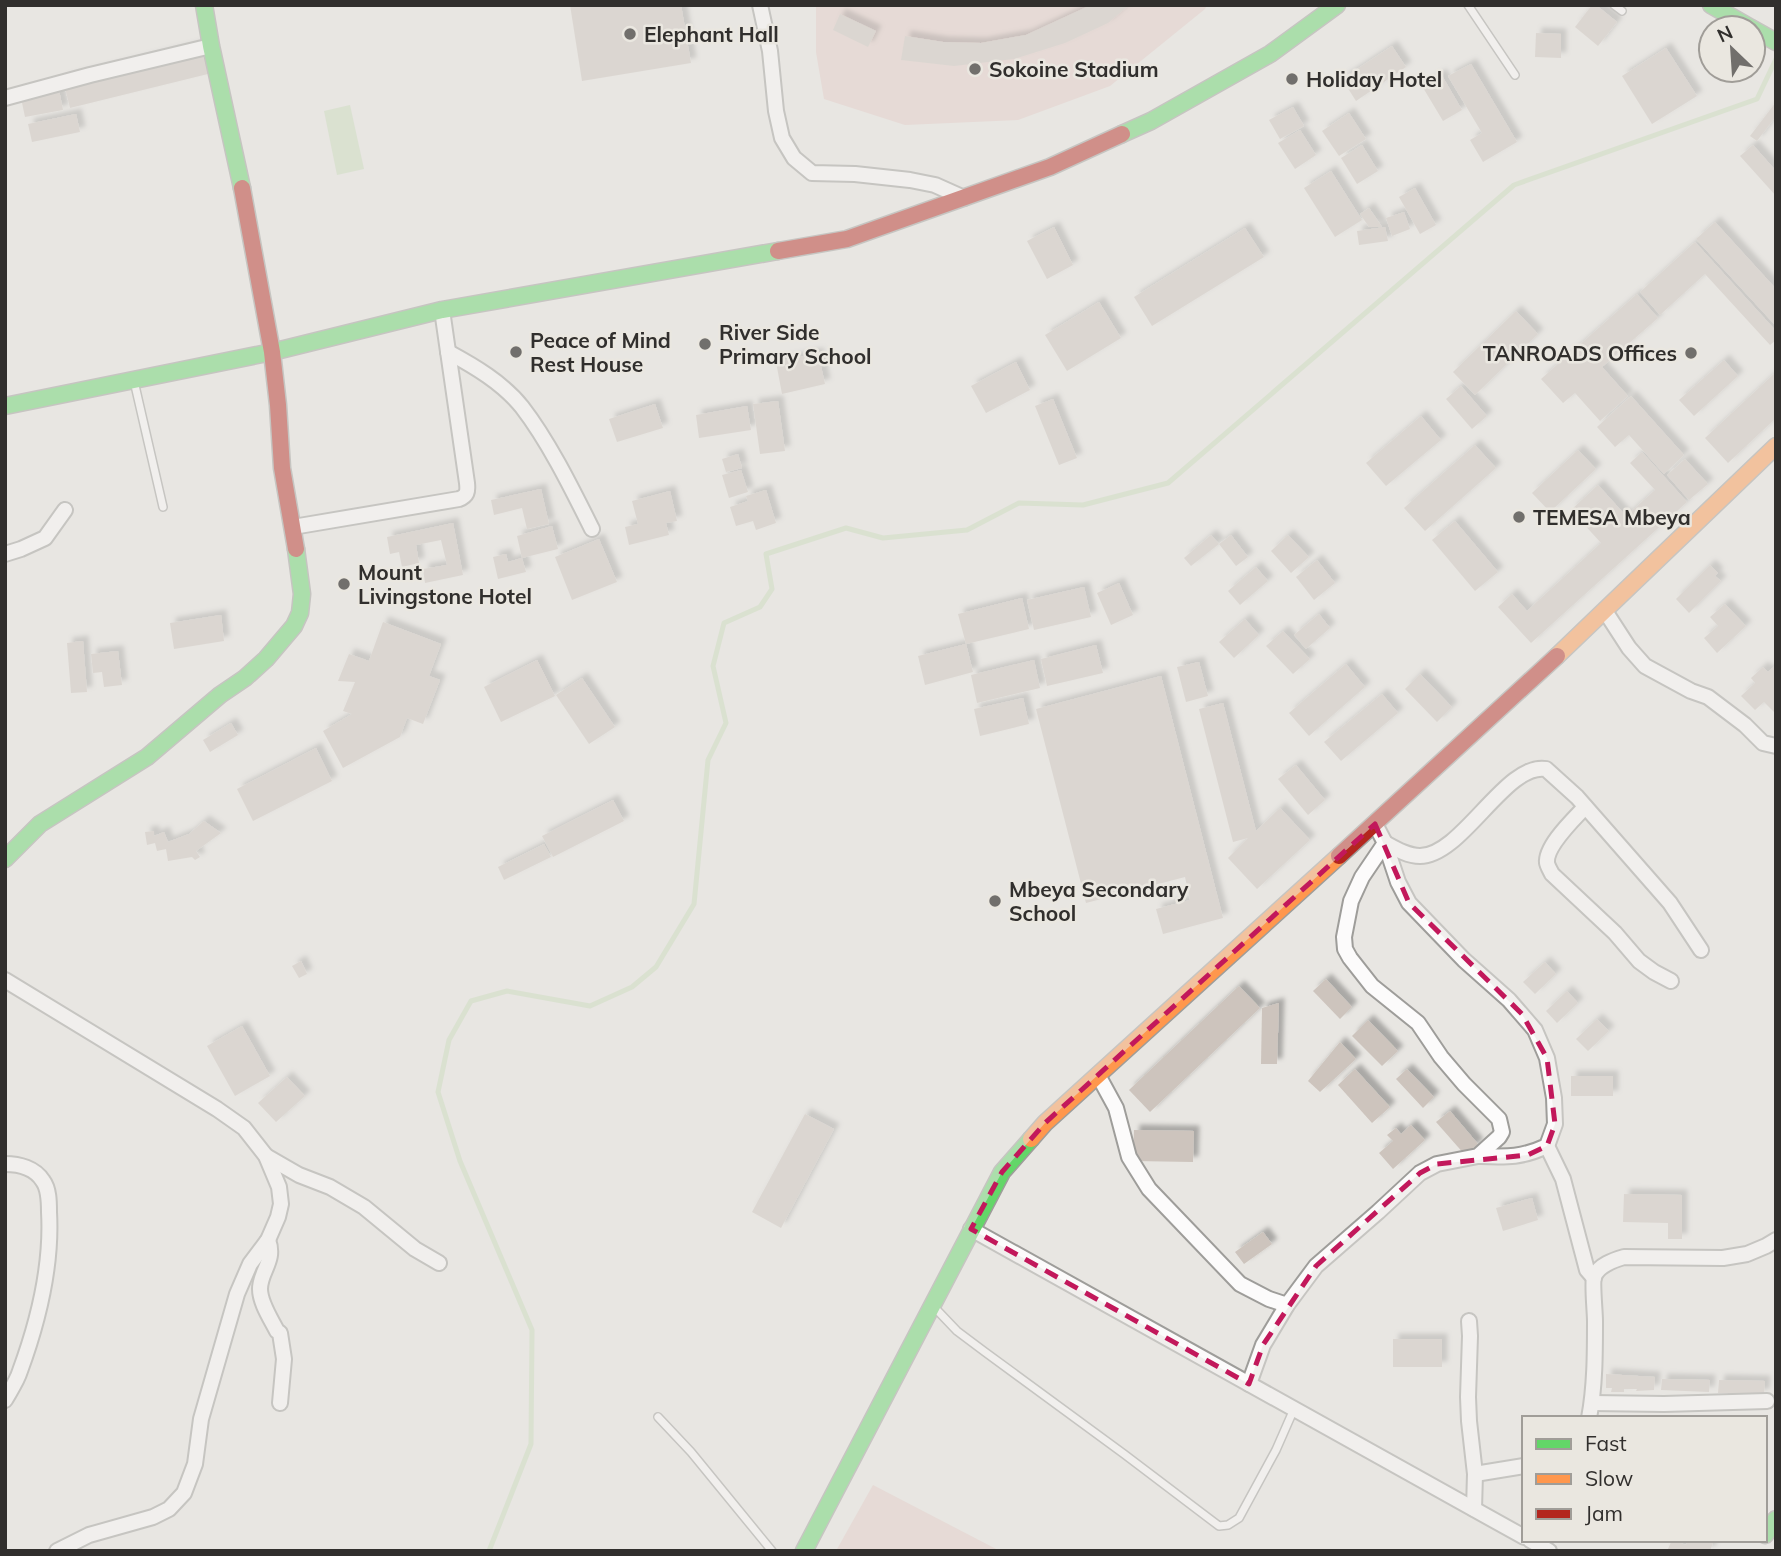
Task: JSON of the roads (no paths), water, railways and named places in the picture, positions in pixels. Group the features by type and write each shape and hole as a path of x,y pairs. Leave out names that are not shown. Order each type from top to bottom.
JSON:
{"main road":[{"path":"5,859 40,824 147,757 220,695 245,678 295,626 300,612 302,594 282,468 272,352 247,211 204,5"},
{"path":"5,406 272,352 442,310 847,239 1051,167 1151,121 1270,54 1337,5"},
{"path":"1711,5 1727,14"},
{"path":"804,1551 1002,1172 1045,1124 1605,611 1776,446"}],"street":[{"path":"760,5 770,51 776,111 782,138 794,158 812,173 910,180 935,185 964,198"},
{"path":"5,99 211,46"},
{"path":"293,527 459,499 468,492 442,310"},
{"path":"448,352 491,378 521,406 557,463 592,529"},
{"path":"5,554 46,538 65,510"},
{"path":"1605,611 1629,648 1645,666 1708,697 1745,725 1763,743 1776,746"},
{"path":"1385,843 1413,855 1432,854 1452,842 1514,781 1541,768 1552,773 1577,797 1670,903 1701,950"},
{"path":"1585,807 1558,838 1548,855 1547,864 1552,874 1615,933 1639,961 1671,981"},
{"path":"1375,824 1409,903 1464,960 1509,1000 1535,1030 1547,1058 1554,1098 1555,1124 1548,1146 1563,1179 1587,1270 1594,1278"},
{"path":"1385,843 1351,901 1344,937 1345,948 1372,986 1418,1023 1441,1057 1499,1119 1502,1132 1478,1156"},
{"path":"5,980 244,1128 266,1156 279,1187 281,1204 268,1240 250,1264 237,1294 201,1419 195,1464 184,1493 169,1509 153,1517 89,1535 57,1551"},
{"path":"1098,1075 1116,1108 1129,1157 1149,1189 1240,1284 1287,1305"},
{"path":"1249,1384 1264,1345 1287,1305 1316,1266 1420,1173 1437,1164 1478,1156 1528,1155 1548,1146"},
{"path":"266,1156 365,1207 415,1249 439,1263"},
{"path":"5,1164 18,1164 41,1177 49,1200 51,1237 38,1315 19,1374 5,1400"},
{"path":"971,1230 1522,1536"},
{"path":"268,1240 271,1254 260,1287 262,1300 276,1331 280,1333 285,1359 281,1403"},
{"path":"1589,1416 1595,1321 1594,1278 1600,1269 1611,1261 1624,1257 1723,1258 1747,1254 1776,1240"},
{"path":"1469,1321 1469,1421 1475,1474 1474,1509"},
{"path":"1592,1403 1767,1401"},
{"path":"1475,1474 1522,1466"},
{"path":"1533,1542 1549,1551"}],"lane":[{"path":"1468,5 1516,75"},
{"path":"1614,5 1622,11"},
{"path":"134,380 163,507"},
{"path":"933,1306 957,1331 988,1355 1219,1526 1228,1525 1239,1518 1276,1450 1294,1409"},
{"path":"658,1417 691,1452 772,1551"}],"waterway":[{"path":"489,1551 531,1444 532,1330 460,1161 438,1092 449,1040 471,1001 507,991 590,1006 632,987 656,967 694,904 708,760 726,723 713,666 724,623 760,607 772,589 766,554 846,528 883,538 967,530 1019,503 1083,505 1168,483 1514,185 1757,99 1776,59"}],"place":[{"name":"Elephant Hall","path":"630,34"},
{"name":"Sokoine Stadium","path":"975,69"},
{"name":"Holiday Hotel","path":"1292,79"},
{"name":"River Side Primary School","path":"705,344"},
{"name":"Peace of Mind Rest House","path":"516,352"},
{"name":"TANROADS Offices","path":"1691,353"},
{"name":"TEMESA Mbeya","path":"1519,517"},
{"name":"Mount Livingstone Hotel","path":"344,584"},
{"name":"Mbeya Secondary School","path":"995,901"}]}
